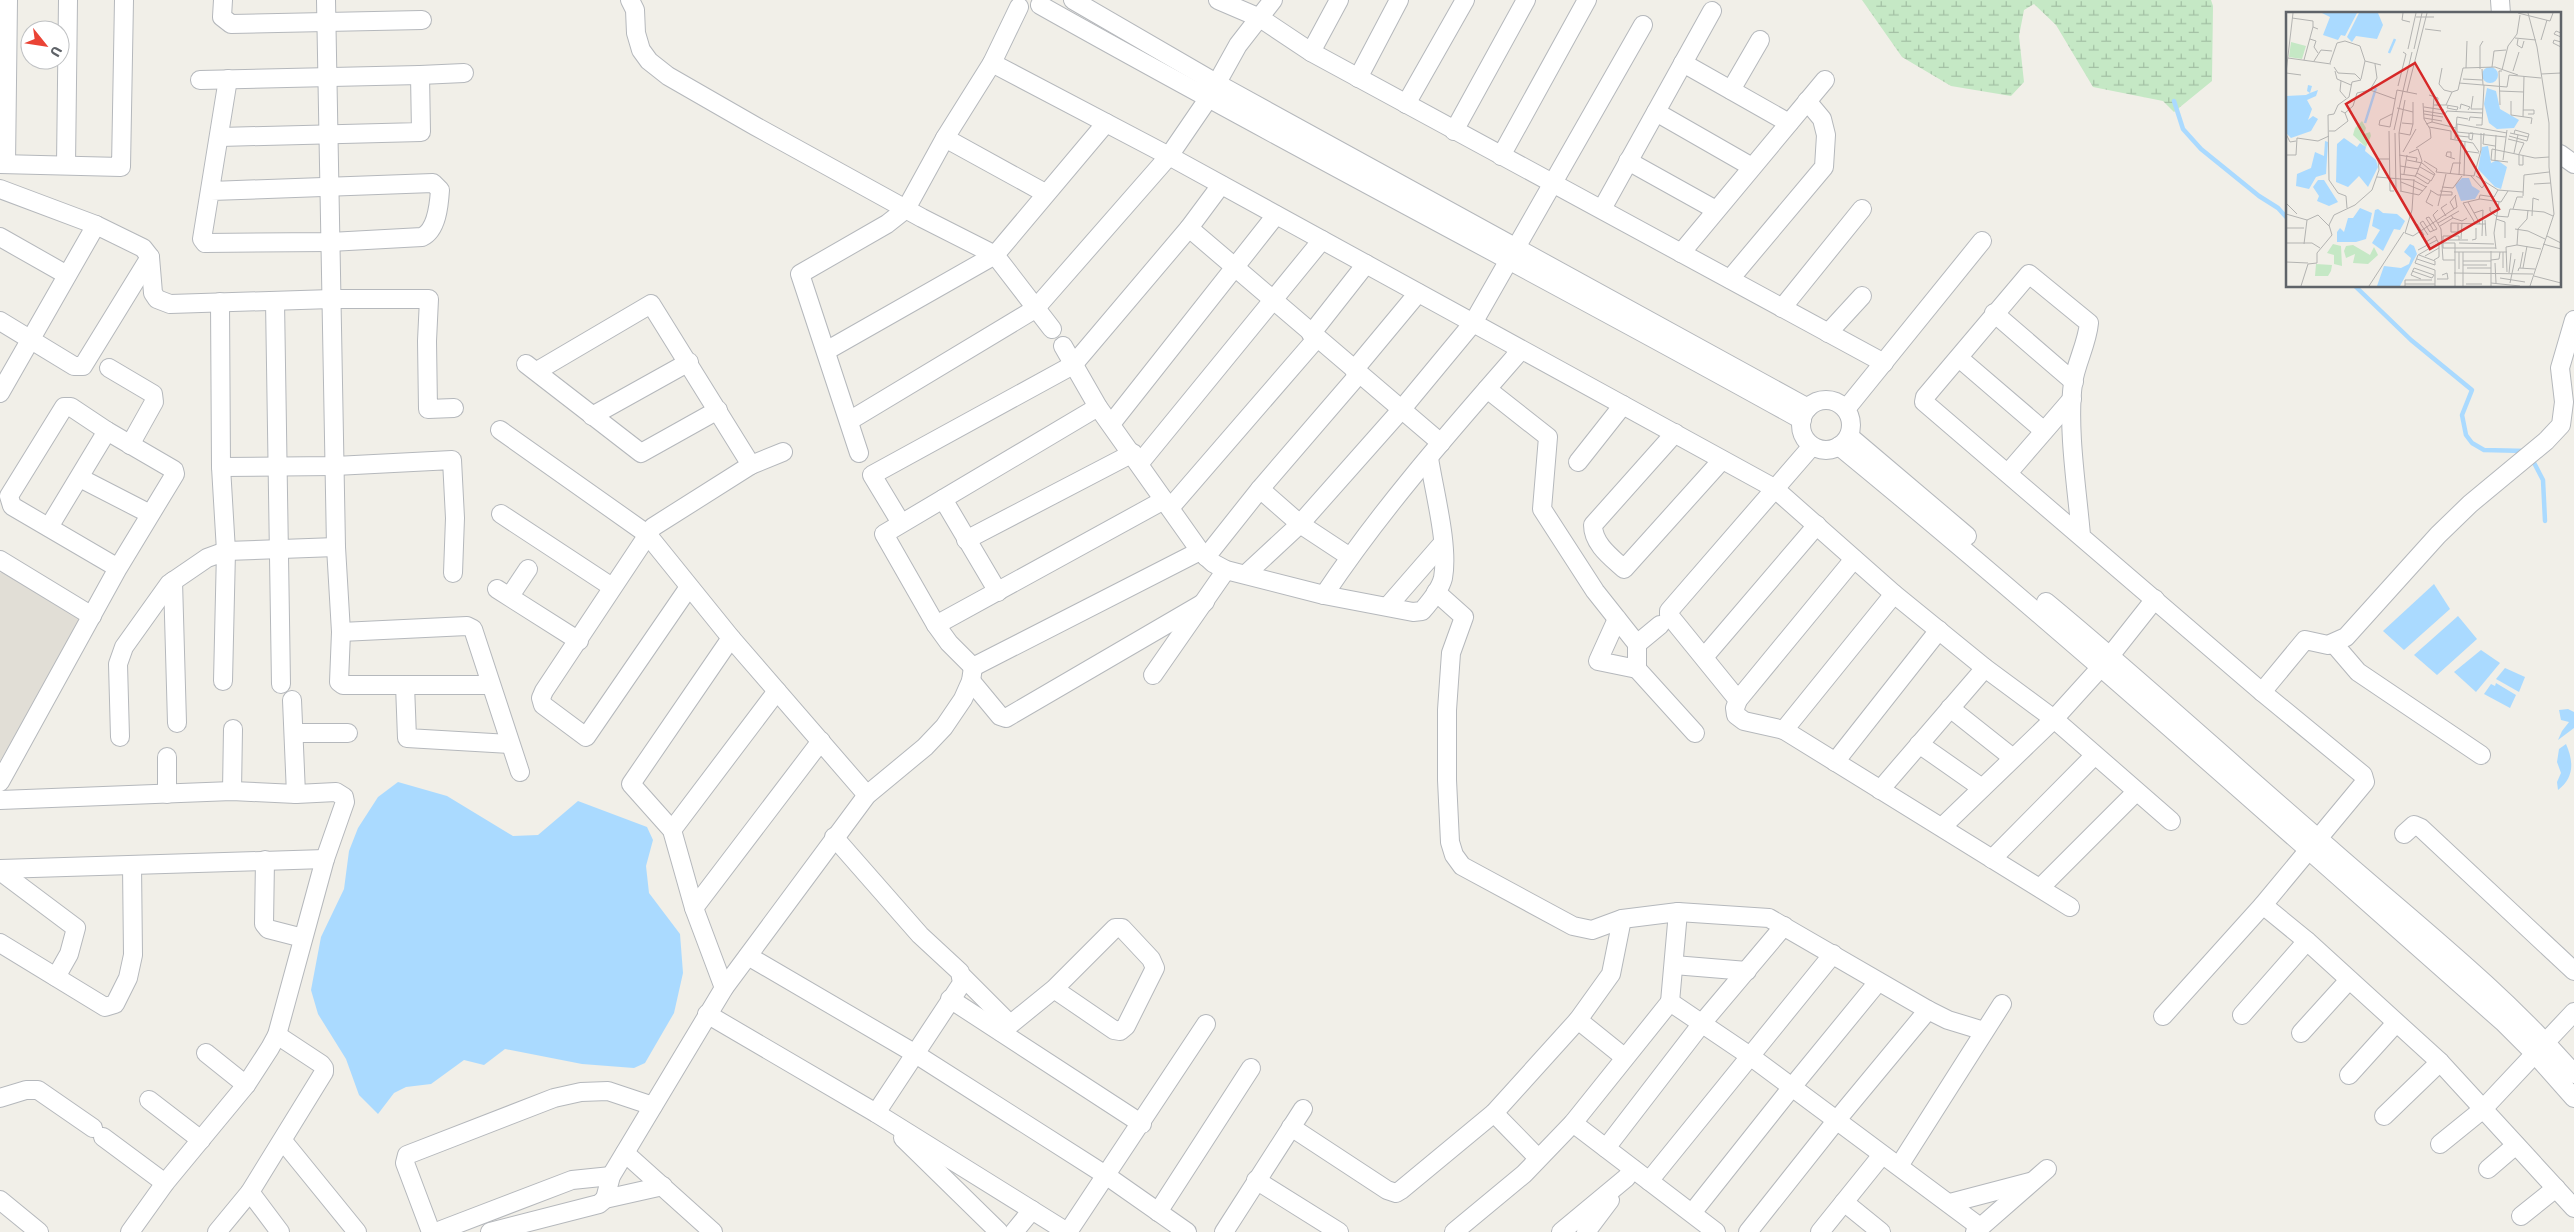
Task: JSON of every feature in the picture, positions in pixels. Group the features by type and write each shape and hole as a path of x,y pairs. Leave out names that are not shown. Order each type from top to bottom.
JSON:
{"street":[{"path":"8,0 3,164 121,167 124,0"},
{"path":"66,165 68,0"},
{"path":"223,0 222,16 231,24 422,20"},
{"path":"326,0 336,547 341,632 339,682 343,685 490,685"},
{"path":"630,0 634,10 636,33 641,50 649,61 668,76 906,209 995,255 1052,329"},
{"path":"1073,0 1513,254 1805,414"},
{"path":"1218,0 1260,18 1311,52 1358,78 1884,363"},
{"path":"849,421 1036,309 1169,156 1208,99 1241,40 1273,0"},
{"path":"1311,52 1339,0"},
{"path":"1358,78 1399,0"},
{"path":"1406,104 1465,0"},
{"path":"1454,131 1526,0"},
{"path":"1501,156 1587,0"},
{"path":"859,453 800,274 887,224 906,209 945,138 992,63 1014,4 1026,8 1043,2 1208,99 1513,254"},
{"path":"1602,210 1712,11"},
{"path":"1246,574 1300,524 1401,410 1473,323 1643,25"},
{"path":"1731,90 1760,40"},
{"path":"992,63 1169,156 1774,488 1894,594 1984,668 2054,719 2094,756 2171,821"},
{"path":"1683,63 1789,122"},
{"path":"200,80 464,73"},
{"path":"220,137 421,132 420,74"},
{"path":"211,192 433,182 440,190 433,227 428,234 422,237 330,242 205,243 202,240 228,79"},
{"path":"1681,253 1825,80"},
{"path":"1730,279 1824,167 1826,135 1822,119 1807,101"},
{"path":"1656,112 1752,167"},
{"path":"826,351 995,255 1045,193 1106,123"},
{"path":"945,138 1045,193"},
{"path":"2562,155 2574,164"},
{"path":"1628,161 1716,210"},
{"path":"901,523 872,475 1073,365 1189,228 1221,185"},
{"path":"0,189 96,225 143,248 150,257 153,293 157,299 170,304 332,299 430,299 427,341 428,409 454,408"},
{"path":"1782,308 1862,209"},
{"path":"1111,424 1276,215"},
{"path":"0,393 96,225"},
{"path":"1189,228 1441,443"},
{"path":"0,237 67,275"},
{"path":"966,540 1136,458 1273,300 1322,240"},
{"path":"1846,408 1982,241"},
{"path":"0,321 74,366 83,366 150,257"},
{"path":"936,625 1167,504 1314,336 1366,264"},
{"path":"2080,534 2074,459 2073,391 2089,327 2087,321 2029,274 1994,312 1959,358 1925,397 1924,402 2156,599 2262,692 2363,775 2365,782 2361,790 2312,844 2263,905 2164,1016"},
{"path":"605,1199 611,1176 724,988 834,837 867,795 925,747 958,710 972,674 1203,554 1260,489 1418,293"},
{"path":"1828,333 1862,296"},
{"path":"220,302 221,467 226,551 222,681"},
{"path":"275,302 281,684"},
{"path":"718,410 641,454 531,367 651,304 689,362 718,410 751,465"},
{"path":"1994,312 2073,391"},
{"path":"2262,692 2305,640 2328,645 2334,644 2346,637 2456,518 2531,454 2567,428 2560,368 2574,320"},
{"path":"1063,346 1098,407 1203,554 1226,570 1324,595 1413,612 1422,611 1442,580 1442,544 1429,458"},
{"path":"1324,595 1350,557 1441,443 1521,350"},
{"path":"1959,358 2043,430"},
{"path":"592,416 689,362"},
{"path":"109,368 153,394 154,402 130,445"},
{"path":"2564,402 2574,387"},
{"path":"1487,389 1548,437 1542,509 1595,591 1637,644 1637,670"},
{"path":"2008,473 2073,391"},
{"path":"1827,399 1846,408 1852,422 1844,441 1826,450 1812,446 1803,434 1805,414 1814,403 1827,399"},
{"path":"1578,462 1623,405"},
{"path":"0,782 118,568 175,474 174,470 70,407 64,407 9,496 12,506 118,568"},
{"path":"1098,407 901,523 883,536 936,625 1000,716 1006,718 1205,602"},
{"path":"500,430 647,534 731,638 867,795"},
{"path":"49,527 107,431"},
{"path":"1675,434 1593,525 1593,533 1597,540 1624,569 1722,460"},
{"path":"1844,441 2106,661 2312,844 2456,959 2541,1048 2574,1074"},
{"path":"1738,700 1705,656 1669,615 1669,611 1812,446"},
{"path":"689,587 586,737 543,705 541,698 647,534 663,519 751,465 783,452"},
{"path":"221,467 335,466 452,460 455,518 453,573"},
{"path":"80,478 150,514"},
{"path":"1260,489 1300,524 1350,557"},
{"path":"942,499 998,592"},
{"path":"500,514 612,587"},
{"path":"1705,656 1817,525"},
{"path":"1388,606 1442,544"},
{"path":"120,737 120,657 161,592 173,581 208,558 226,551 336,547"},
{"path":"1854,559 1738,700 1734,712 1740,718 1784,730 2070,907"},
{"path":"0,560 92,616"},
{"path":"528,569 503,593 579,641"},
{"path":"1153,675 1226,570"},
{"path":"173,581 177,722"},
{"path":"1436,592 1464,617 1451,653 1448,696 1447,780 1450,842 1454,855 1462,866 1573,926 1592,930 1622,919 1678,912 1769,918 1928,1010 1948,1020 1984,1032"},
{"path":"1784,730 1894,594"},
{"path":"1942,827 2054,719 2106,661 2156,599"},
{"path":"1617,619 1598,661 1637,670 1695,733"},
{"path":"1637,644 1660,625"},
{"path":"341,632 466,626 473,629 520,772"},
{"path":"1835,762 1939,630"},
{"path":"724,988 694,908 672,830 631,784 731,638"},
{"path":"2334,644 2344,658 2358,672 2481,756"},
{"path":"1880,790 1984,668"},
{"path":"405,685 407,738 510,744"},
{"path":"672,830 777,691"},
{"path":"292,700 296,794"},
{"path":"1950,708 2013,758"},
{"path":"232,729 232,791"},
{"path":"294,733 348,733"},
{"path":"694,908 821,742"},
{"path":"1919,744 1982,788"},
{"path":"1992,859 2094,756"},
{"path":"167,757 167,794"},
{"path":"0,800 232,791 296,794 336,792 344,797 276,1035 260,1066 246,1085 165,1183 130,1232"},
{"path":"2040,888 2136,792"},
{"path":"2404,834 2414,825 2421,828 2574,971"},
{"path":"834,837 920,935 963,977 1006,1028"},
{"path":"0,870 325,859"},
{"path":"265,860 262,918 264,924 268,929 303,938"},
{"path":"0,943 105,1007 115,1004 128,978 133,955 132,865"},
{"path":"0,870 76,928 68,954 56,977"},
{"path":"2263,905 2307,941 2440,1062 2482,1110 2574,1208"},
{"path":"1457,1231 1524,1174 1573,1123 1670,1002 1678,912"},
{"path":"1291,1127 1387,1190 1396,1193 1494,1113 1578,1020 1611,974 1622,919"},
{"path":"1606,1148 1703,1022 1784,926"},
{"path":"1006,1028 1054,989 1115,928 1119,927 1151,959 1155,968 1126,1026 1120,1031 1114,1030 1054,989"},
{"path":"2242,1015 2307,941"},
{"path":"1649,1181 1833,954"},
{"path":"748,956 914,1054 1107,1176 1187,1232"},
{"path":"1674,965 1747,971"},
{"path":"876,1113 962,983 963,977"},
{"path":"2301,1033 2349,980"},
{"path":"1692,1214 1878,982"},
{"path":"950,999 1006,1028 1142,1124"},
{"path":"1670,1002 1703,1022 1950,1203 1978,1230 2041,1175 1950,1203"},
{"path":"1899,1166 2002,1004"},
{"path":"1748,1232 1836,1121 1928,1010"},
{"path":"2440,1144 2482,1110 2574,1012"},
{"path":"707,1014 876,1113 1068,1232 1142,1124 1206,1024"},
{"path":"1578,1020 1624,1057"},
{"path":"2349,1075 2396,1023"},
{"path":"217,1232 250,1192 324,1072 324,1068 276,1035"},
{"path":"2541,1048 2574,1098"},
{"path":"206,1053 246,1085"},
{"path":"2384,1116 2440,1062"},
{"path":"1158,1212 1251,1068"},
{"path":"0,1098 26,1090 38,1090 98,1132 165,1183"},
{"path":"431,1232 405,1163 407,1155 554,1098 581,1092 608,1091 653,1106"},
{"path":"149,1100 201,1140"},
{"path":"1224,1232 1256,1180 1304,1109"},
{"path":"1494,1113 1538,1158"},
{"path":"1573,1123 1606,1148 1630,1174 1649,1181 1716,1232"},
{"path":"902,1129 904,1140 999,1232"},
{"path":"283,1141 357,1232"},
{"path":"2488,1169 2516,1145"},
{"path":"625,1153 713,1232"},
{"path":"1820,1232 1882,1154"},
{"path":"1561,1232 1630,1174"},
{"path":"1586,1232 1630,1174"},
{"path":"436,1232 572,1180 611,1176"},
{"path":"1256,1180 1339,1232"},
{"path":"490,1232 599,1204 605,1199 663,1186"},
{"path":"2521,1216 2556,1188"},
{"path":"250,1192 280,1232"},
{"path":"0,1200 39,1232"},
{"path":"1844,1202 1881,1232"},
{"path":"1014,1232 1032,1210"}],"shaded area":[{"path":"0,573 84,620 0,761"}],"green space":[{"path":"1862,0 2211,0 2213,6 2212,81 2174,112 2163,101 2093,87 2056,25 2034,4 2024,10 2019,36 2024,82 2011,96 1951,86 1902,57"}],"water":[{"path":"2434,584 2450,609 2404,650 2383,631"},
{"path":"2458,616 2477,639 2437,675 2414,655"},
{"path":"2481,650 2500,663 2476,692 2454,672"},
{"path":"2505,668 2525,677 2519,692 2496,679"},
{"path":"2496,683 2516,695 2510,708 2484,694 2491,684 2495,686"},
{"path":"2568,709 2574,712 2574,728 2558,740 2569,722 2561,720 2559,710"},
{"path":"2566,744 2571,763 2570,775 2558,790 2557,782 2561,773 2557,762 2559,749"},
{"path":"398,782 447,796 513,836 538,835 578,801 647,827 653,840 646,866 649,893 680,934 683,973 674,1013 645,1063 634,1068 582,1064 505,1049 484,1065 464,1060 431,1084 406,1087 394,1093 378,1114 359,1095 346,1059 318,1014 311,990 321,937 344,889 349,851 358,828 378,797"}],"waterway":[{"path":"2174,101 2183,129 2201,149 2259,196 2278,208 2286,217"},
{"path":"2357,288 2411,340 2472,390 2462,415 2466,435 2472,443 2484,450 2527,451"},
{"path":"2531,457 2543,480 2545,521"}]}
